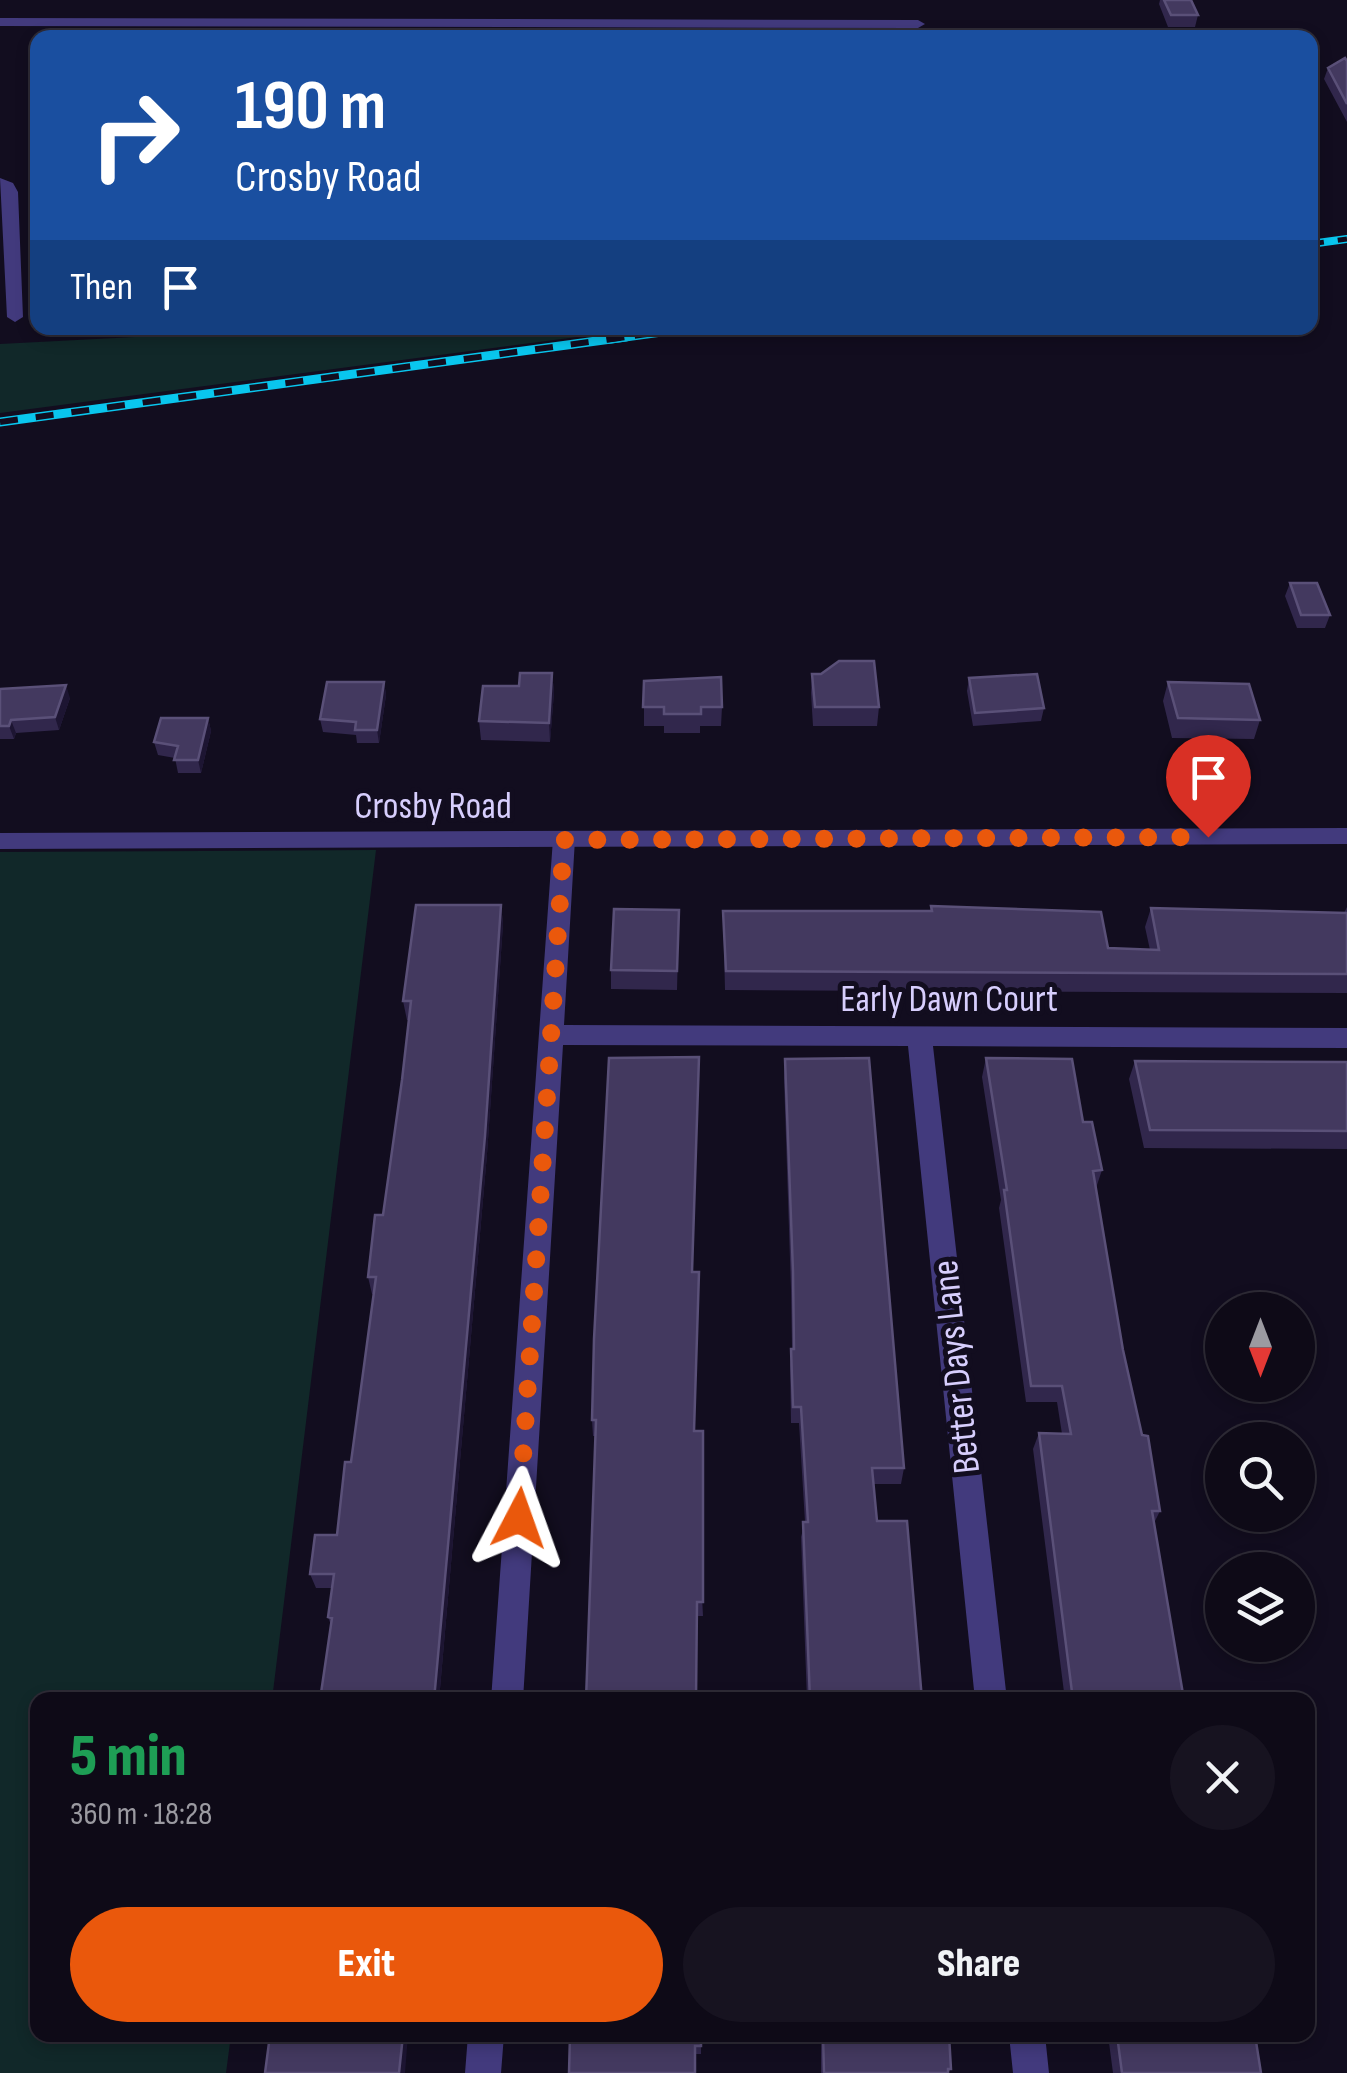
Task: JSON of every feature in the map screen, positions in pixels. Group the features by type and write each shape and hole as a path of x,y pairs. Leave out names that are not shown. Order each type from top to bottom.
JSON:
{"street":[{"path":"0,22 918,24"},
{"path":"0,183 8,186 10,192 7,318"},
{"name":"Crosby Road","path":"0,842 1347,836"},
{"path":"508,1692 564,840"},
{"name":"Early Dawn Court","path":"552,1035 1347,1038"},
{"name":"Better Days Lane","path":"919,1035 990,1692"},
{"path":"483,2073 485,2042"},
{"path":"1028,2042 1031,2073"}],"green space":[{"path":"592,335 0,413 0,344 154,336"},
{"path":"376,850 273,1692 30,1692 30,2042 230,2042 226,2073 0,2073 0,852"}],"building":[{"path":"1164,0 1191,0 1198,15 1171,15"},
{"path":"1345,58 1347,61 1347,104 1328,68"},
{"path":"1290,583 1317,583 1330,615 1301,615"},
{"path":"839,661 874,661 879,707 815,707 812,674 821,674"},
{"path":"520,673 552,673 549,723 479,721 483,686 519,686"},
{"path":"1037,674 1044,708 975,713 969,678"},
{"path":"721,677 722,707 701,707 701,714 664,714 664,707 643,707 644,681"},
{"path":"327,682 384,682 377,730 355,730 356,722 320,719"},
{"path":"1168,682 1249,684 1260,720 1178,718"},
{"path":"66,685 55,717 11,720 9,726 0,726 0,689"},
{"path":"161,718 208,718 198,760 174,760 178,746 154,742"},
{"path":"416,905 501,905 485,1136 435,1692 321,1692 334,1574 310,1574 315,1535 337,1535 345,1462 351,1462 376,1277 368,1277 375,1215 383,1215 411,1001 403,1001"},
{"path":"931,906 1101,912 1108,948 1159,950 1151,908 1347,913 1347,974 726,971 723,911 932,911"},
{"path":"614,909 679,910 677,971 611,970"},
{"path":"699,1057 692,1272 699,1272 694,1431 703,1431 703,1602 697,1602 696,1692 586,1692 596,1420 592,1420 594,1339 609,1058"},
{"path":"869,1058 904,1468 872,1468 877,1521 907,1521 921,1692 810,1692 803,1522 808,1522 801,1407 793,1407 793,1272 785,1059"},
{"path":"986,1058 1072,1059 1083,1122 1092,1122 1102,1170 1093,1171 1123,1350 1142,1435 1148,1436 1160,1511 1152,1511 1183,1692 1072,1692 1039,1433 1071,1434 1062,1386 1031,1386"},
{"path":"1135,1061 1347,1062 1347,1131 1150,1130"},
{"path":"269,2042 402,2042 399,2073 265,2073"},
{"path":"570,2042 701,2042 701,2046 695,2046 695,2073 569,2073"},
{"path":"823,2042 949,2042 948,2073 824,2073"},
{"path":"1118,2042 1256,2042 1261,2073 1122,2073"}],"railway":[{"path":"1318,243 1347,239"},
{"path":"607,340 643,335"},
{"path":"0,422 626,337"}],"route":[{"path":"519,1518 564,840 1208,837"}]}
